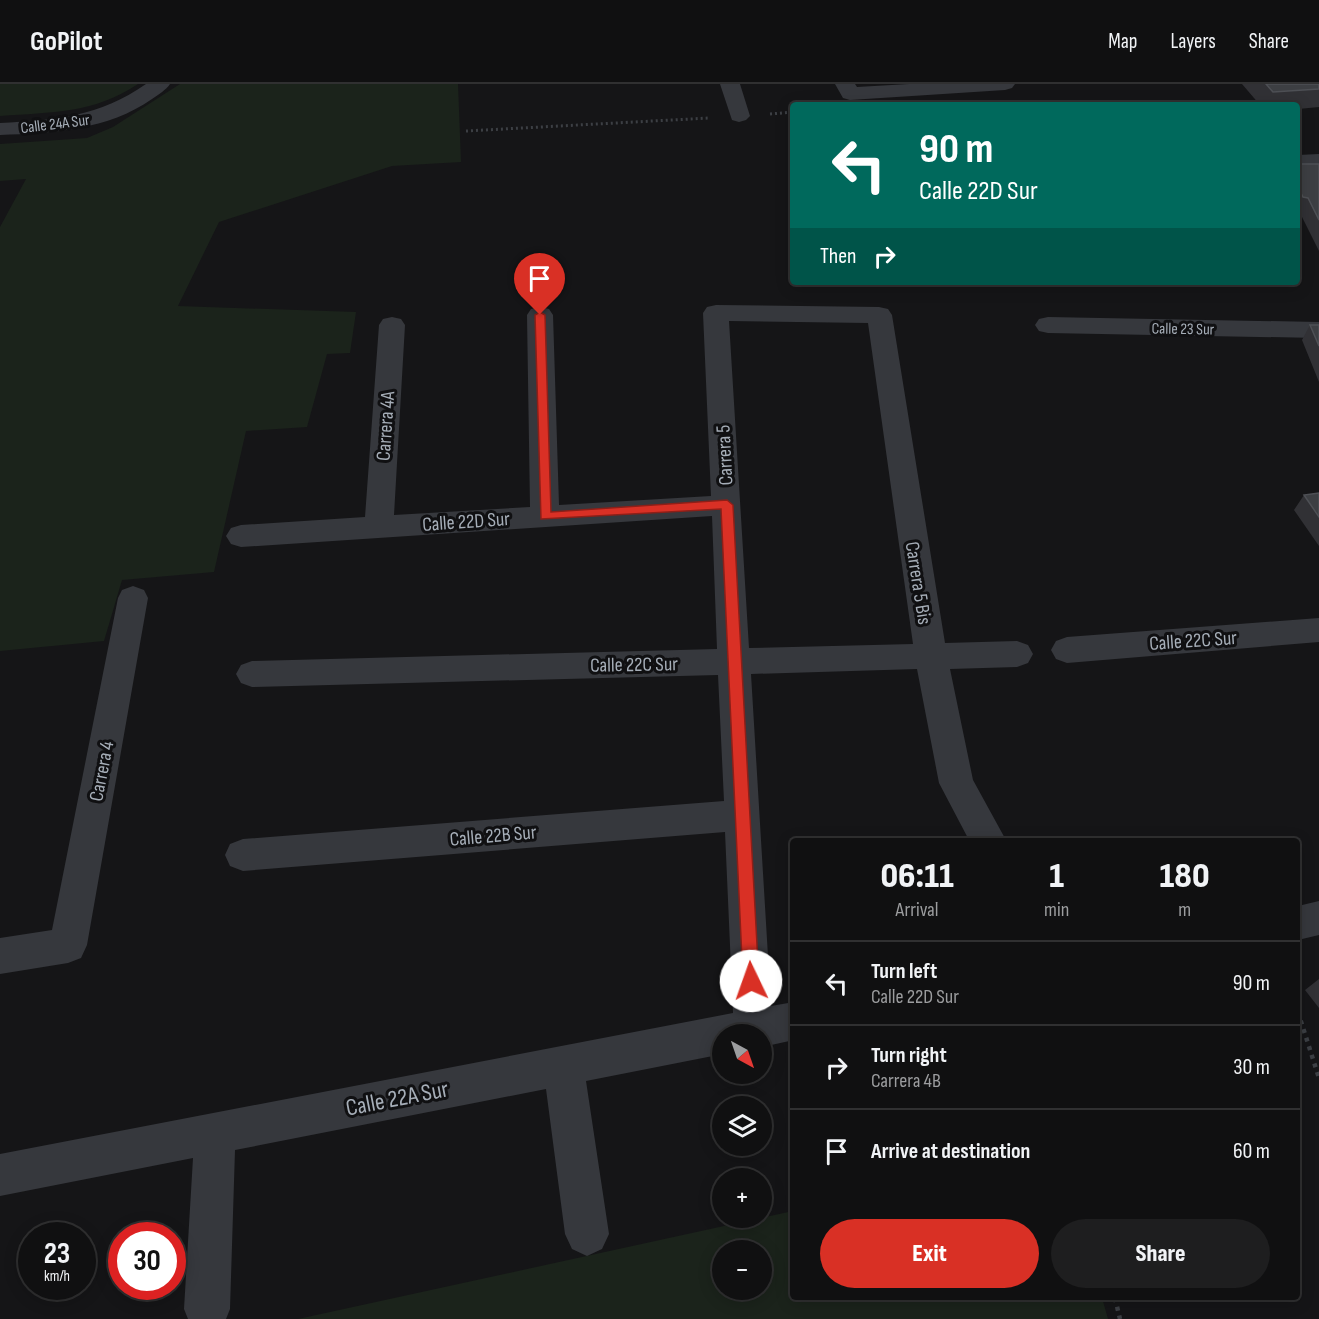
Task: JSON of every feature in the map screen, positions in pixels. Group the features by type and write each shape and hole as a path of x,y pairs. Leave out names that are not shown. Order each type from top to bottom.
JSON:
{"street":[{"name":"Calle 24A Sur","path":"0,129 69,125 110,114 133,104 160,84"},
{"path":"730,84 739,116"},
{"path":"848,89 1005,84"},
{"path":"1300,160 1319,161"},
{"name":"Carrera 5 Bis","path":"716,313 879,315 931,656 956,783 987,838"},
{"name":"Carrera 5","path":"716,313 736,662 753,1024"},
{"path":"540,315 545,516"},
{"name":"Carrera 4A","path":"380,527 383,442 392,324"},
{"name":"Calle 23 Sur","path":"1048,325 1319,330"},
{"name":"Calle 22D Sur","path":"242,536 727,505"},
{"name":"Carrera 4","path":"0,956 68,945 133,598"},
{"name":"Calle 22C Sur","path":"1067,650 1319,630"},
{"name":"Calle 22C Sur","path":"252,674 1017,654"},
{"name":"Calle 22B Sur","path":"243,855 743,815"},
{"path":"1300,922 1319,918"},
{"name":"Calle 22A Sur","path":"772,1025 790,1022"},
{"name":"Calle 22A Sur","path":"0,1175 712,1037"},
{"path":"563,1066 587,1234"},
{"path":"207,1309 215,1134"}],"path":[{"path":"466,131 790,112"},
{"path":"1300,1018 1319,1078"},
{"path":"1115,1300 1120,1319"}],"shaded area":[{"path":"0,84 138,84 105,101 72,110 0,116"},
{"path":"180,84 458,84 461,162 392,166 219,222 178,306 356,312 350,353 327,354 307,427 246,431 214,572 122,580 104,641 0,651 0,227 26,179 0,181 0,144 87,138 113,127"},
{"path":"790,1212 790,1300 1103,1300 1108,1319 298,1319 715,1228 772,1228 772,1216"}],"building":[{"path":"1266,84 1319,84 1319,89 1273,92"},
{"path":"1300,164 1319,164 1319,220 1308,198 1303,197 1300,191"},
{"path":"1310,325 1319,325 1319,346"},
{"path":"1319,493 1319,517 1304,495"}],"route":[{"path":"540,315 545,516 727,505 751,981"}]}
